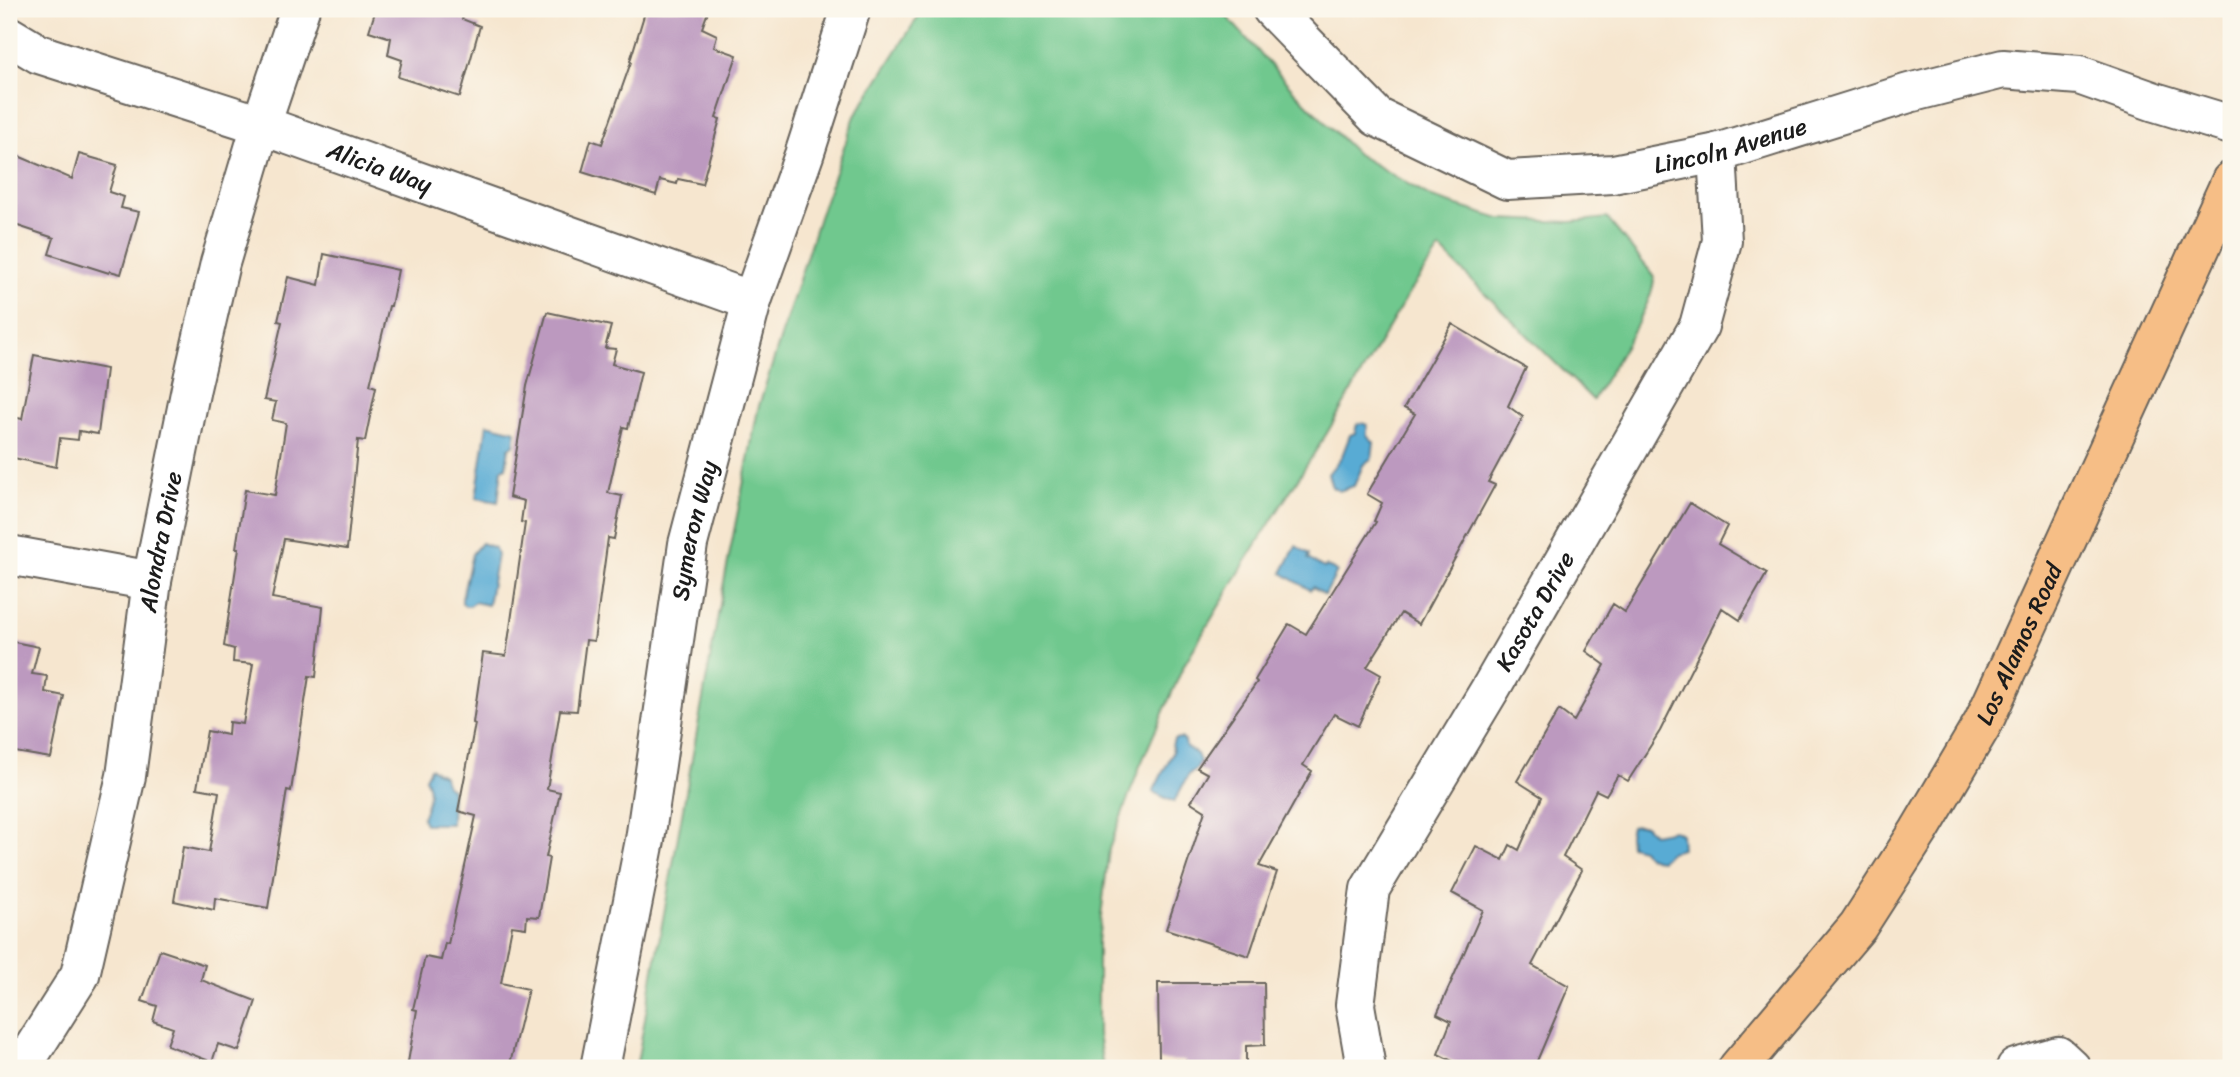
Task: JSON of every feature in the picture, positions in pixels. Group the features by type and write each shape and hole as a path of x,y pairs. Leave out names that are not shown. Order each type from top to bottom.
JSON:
{"main road":[{"name":"Los Alamos Road","path":"1738,1068 1858,926 1919,831 1983,723 2231,181"}],"street":[{"name":"Alondra Drive","path":"20,1068 79,975 126,776 152,581 191,388 220,263 261,125 300,9"},
{"name":"Symeron Way","path":"600,1068 645,840 688,544 752,301 804,155 851,9"},
{"name":"Lincoln Avenue","path":"1272,9 1377,117 1507,180 1613,174 1717,153 1909,93 2003,69 2079,75 2231,125"},
{"name":"Alicia Way","path":"9,36 39,54 261,125 752,301"},
{"name":"Kasota Drive","path":"1366,1068 1355,1005 1370,889 1492,686 1699,326 1721,241 1717,153"},
{"path":"9,555 152,581"},
{"path":"2016,1068 2058,1056 2071,1068"}],"green space":[{"path":"923,9 1220,9 1295,92 1357,154 1432,198 1500,219 1571,222 1607,218 1654,276 1653,288 1640,320 1593,400 1440,249 1410,291 1327,433 1184,665 1140,766 1109,849 1098,942 1098,1034 1103,1068 636,1068 758,409 819,217 855,116"}],"water":[{"path":"487,424 516,431 514,445 509,448 506,467 502,469 498,502 476,498"},
{"path":"1357,424 1367,425 1367,435 1374,442 1372,458 1363,465 1354,486 1339,491 1332,487 1328,474 1342,456"},
{"path":"481,543 495,548 497,555 488,605 474,602 465,606 462,598 472,554"},
{"path":"1296,546 1309,554 1308,559 1337,572 1325,595 1313,587 1310,590 1282,573"},
{"path":"1181,738 1186,747 1197,754 1200,761 1197,768 1189,774 1174,802 1153,792 1173,752 1174,739"},
{"path":"430,768 443,775 447,786 452,789 451,824 425,824 422,818 429,793 425,778"},
{"path":"1645,825 1653,834 1674,830 1681,834 1682,849 1670,852 1661,860 1650,858 1642,849 1630,846 1631,826"}],"building":[{"path":"376,9 465,9 462,19 480,26 460,97 398,77 402,60 388,55 391,38 369,31"},
{"path":"646,9 709,9 702,28 717,35 714,47 737,55 716,118 720,119 702,184 678,179 677,184 660,180 656,195 582,172 591,140 602,144 631,62"},
{"path":"9,152 72,179 79,154 117,165 109,192 124,197 121,208 139,212 121,274 109,273 49,254 54,238 9,223"},
{"path":"324,254 398,270 370,385 376,387 365,441 358,440 347,549 284,539 272,598 323,607 316,677 309,676 291,791 287,790 268,908 215,898 214,910 174,901 183,847 209,852 219,792 197,788 207,731 228,735 229,722 243,724 253,664 233,662 234,649 224,646 245,490 275,495 286,423 272,420 276,402 264,400 282,322 278,321 288,277 319,285"},
{"path":"547,312 611,326 605,348 616,349 612,364 641,372 628,428 623,427 608,493 622,496 614,539 608,538 594,641 586,640 577,711 560,710 547,789 560,792 546,857 549,858 539,917 527,916 526,928 512,926 501,983 528,989 509,1068 407,1068 417,1010 413,1009 425,957 441,960 445,943 448,944 476,816 458,811 475,724 483,653 506,656 525,523 521,522 524,501 509,497 527,386"},
{"path":"1452,324 1526,368 1508,406 1523,417 1488,482 1495,485 1419,624 1401,613 1367,667 1381,675 1358,726 1334,714 1303,765 1312,771 1259,866 1277,872 1249,956 1166,929 1205,811 1191,802 1208,774 1197,768 1257,682 1255,680 1289,624 1306,634 1376,522 1374,521 1382,503 1367,494 1415,414 1404,408"},
{"path":"34,355 106,369 98,434 79,431 78,440 60,438 56,467 9,457 9,416 22,419"},
{"path":"1690,503 1727,526 1718,544 1767,573 1740,620 1722,608 1660,731 1628,781 1618,775 1606,795 1596,790 1563,857 1582,870 1532,965 1569,986 1534,1068 1466,1068 1438,1054 1451,1021 1437,1014 1483,910 1452,893 1476,846 1503,860 1510,845 1519,850 1542,797 1517,781 1559,710 1574,721 1605,665 1586,651 1613,604 1625,612"},
{"path":"9,641 39,647 32,674 47,676 45,692 64,696 51,758 9,751"},
{"path":"160,950 205,965 201,980 256,1001 239,1051 218,1044 212,1062 167,1045 173,1028 153,1021 157,1006 142,1001"},
{"path":"1158,983 1264,983 1265,1045 1246,1046 1246,1068 1185,1068 1185,1061 1159,1060"}]}
